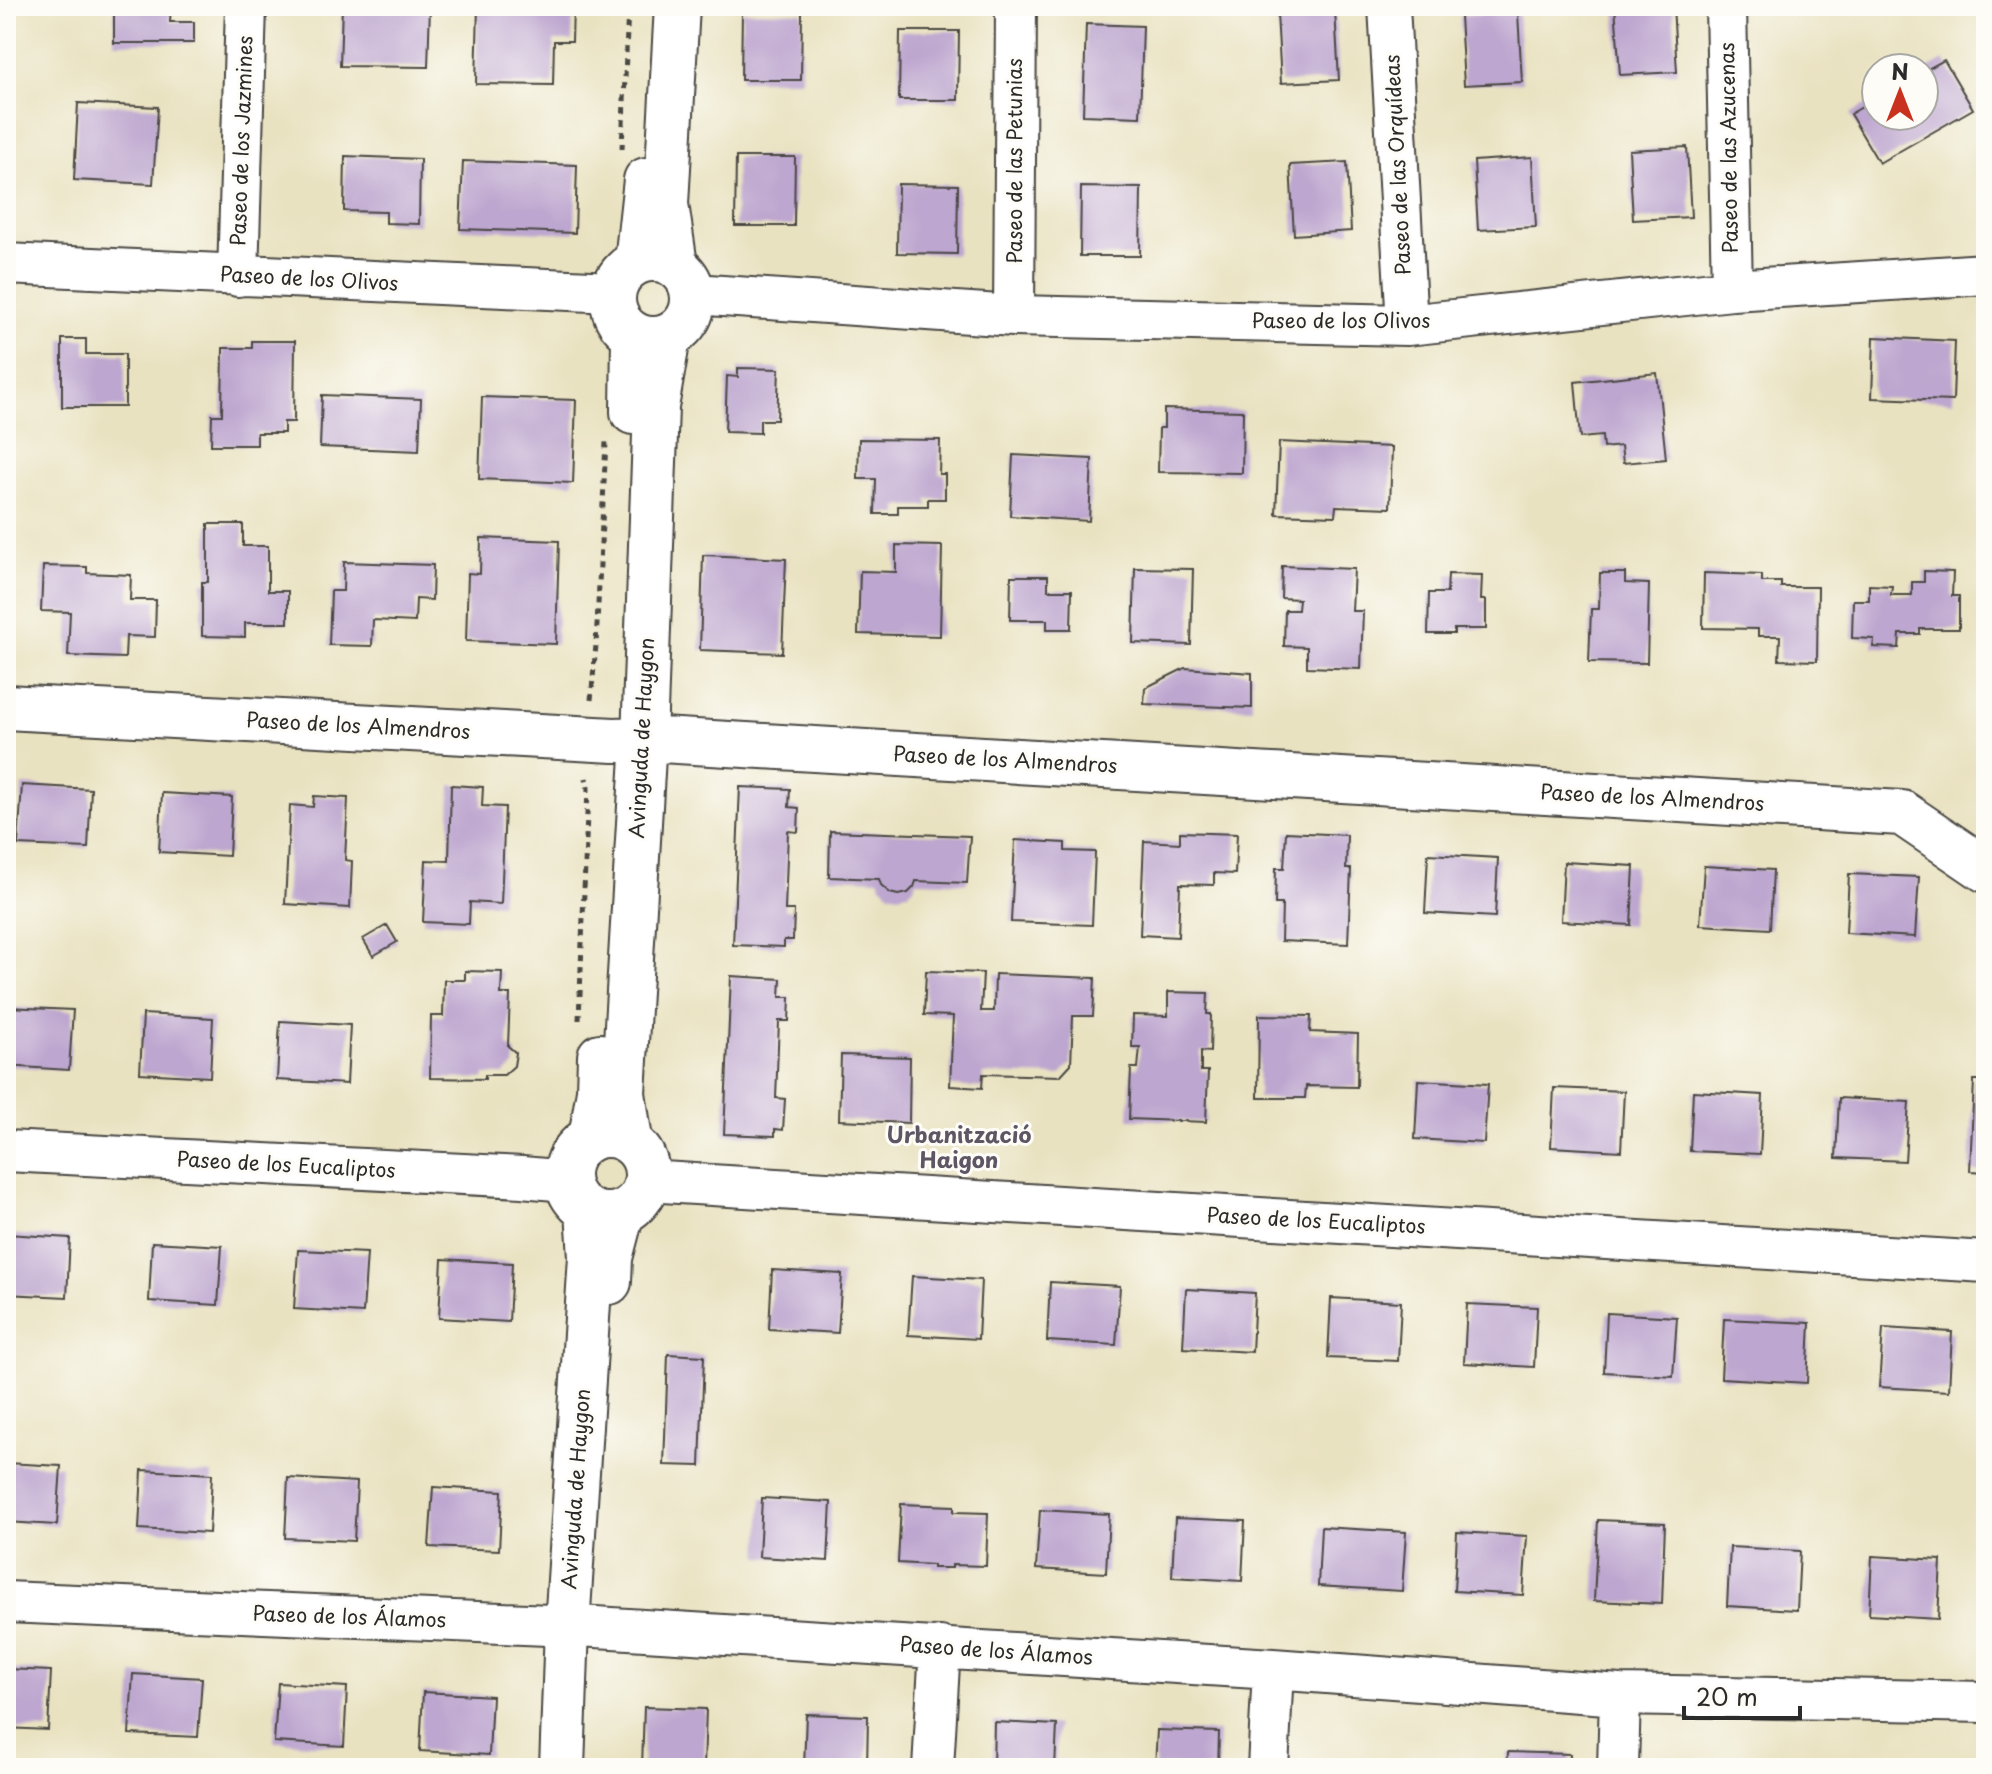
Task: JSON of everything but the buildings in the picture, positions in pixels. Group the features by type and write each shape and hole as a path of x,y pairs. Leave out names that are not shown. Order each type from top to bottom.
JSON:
{"street":[{"name":"Paseo de los Jazmines","path":"238,276 246,6"},
{"path":"656,6 645,203 655,278 691,314 681,328 651,336 621,324 613,305 655,278 666,204 677,6"},
{"name":"Paseo de las Petunias","path":"1014,316 1016,6"},
{"name":"Paseo de las Orquídeas","path":"1389,6 1407,325"},
{"name":"Paseo de las Azucenas","path":"1726,6 1732,290"},
{"name":"Paseo de los Olivos","path":"6,264 238,276 655,278 1014,316 1407,325 1732,290 1986,274"},
{"name":"Avinguda de Haygon","path":"610,1139 623,1093 612,739 656,407 651,336"},
{"name":"Paseo de los Almendros","path":"6,707 1902,813 1986,870"},
{"name":"Avinguda de Haygon","path":"562,1768 582,1626 610,1258 606,1196 569,1160 581,1143 610,1139 639,1149 648,1170 606,1196"},
{"name":"Paseo de los Eucaliptos","path":"6,1151 522,1177 606,1196 1986,1262"},
{"name":"Paseo de los Álamos","path":"6,1602 582,1626 1273,1669 1620,1695 1986,1702"},
{"name":"Avinguda de Haygon","path":"582,1626 587,1768"},
{"path":"933,1768 940,1647"},
{"path":"1268,1768 1273,1669"},
{"path":"1618,1768 1620,1695"}],"path":[{"path":"621,162 628,6"},
{"path":"579,1025 588,788 612,739 591,700 607,438"}],"district":[{"name":"Urbanització Haigon","path":"959,1148"}]}
